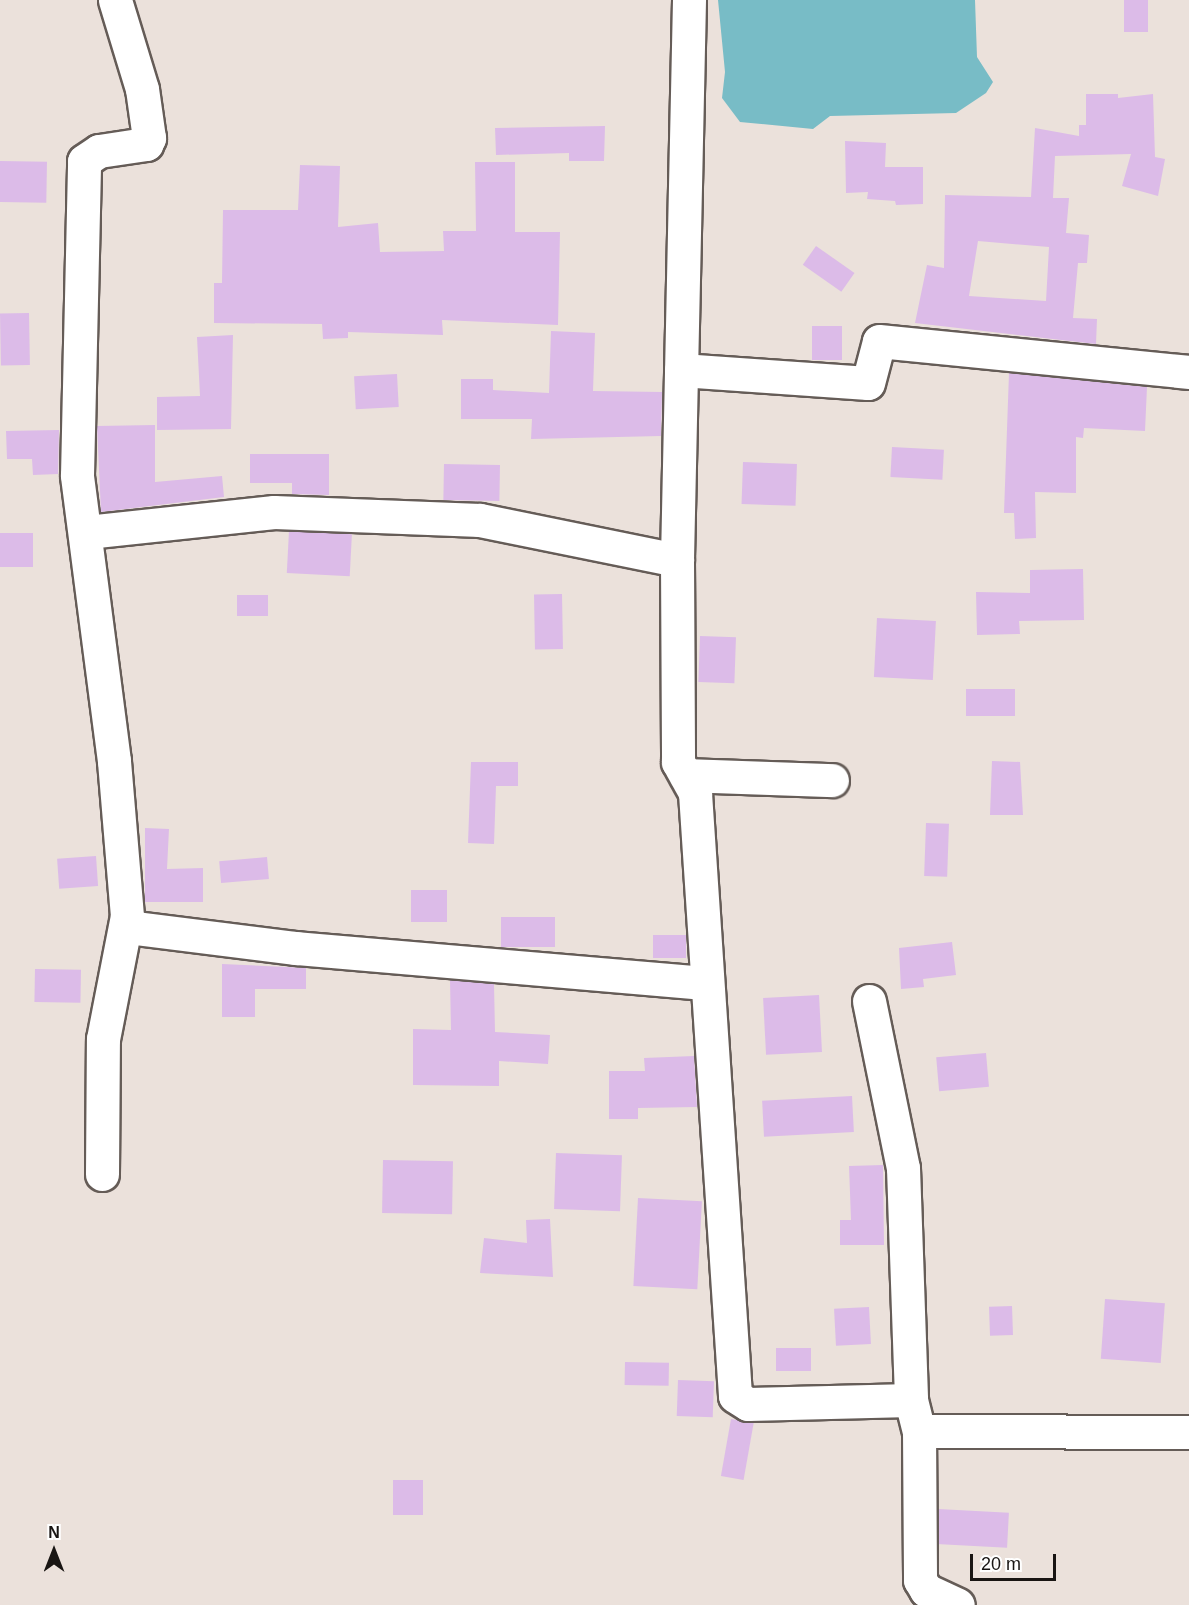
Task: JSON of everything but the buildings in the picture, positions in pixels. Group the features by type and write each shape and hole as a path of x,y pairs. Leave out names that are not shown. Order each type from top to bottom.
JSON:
{"street":[{"path":"102,1174 103,1039 127,927 114,761 87,532 77,475 84,162 99,151 146,144 149,138 142,89 115,0"},
{"path":"689,0 677,560 678,762 695,793 735,1396 748,1404 1189,1431"},
{"path":"681,370 868,383 879,341 1189,372"},
{"path":"87,532 274,512 480,520 677,560"},
{"path":"686,776 832,780"},
{"path":"127,927 296,948 706,983"},
{"path":"869,1001 903,1168 915,1415 920,1580 926,1590 958,1605"}],"water":[{"path":"718,0 975,0 977,57 993,82 986,93 956,113 830,116 813,129 740,122 722,98 725,72"}]}
